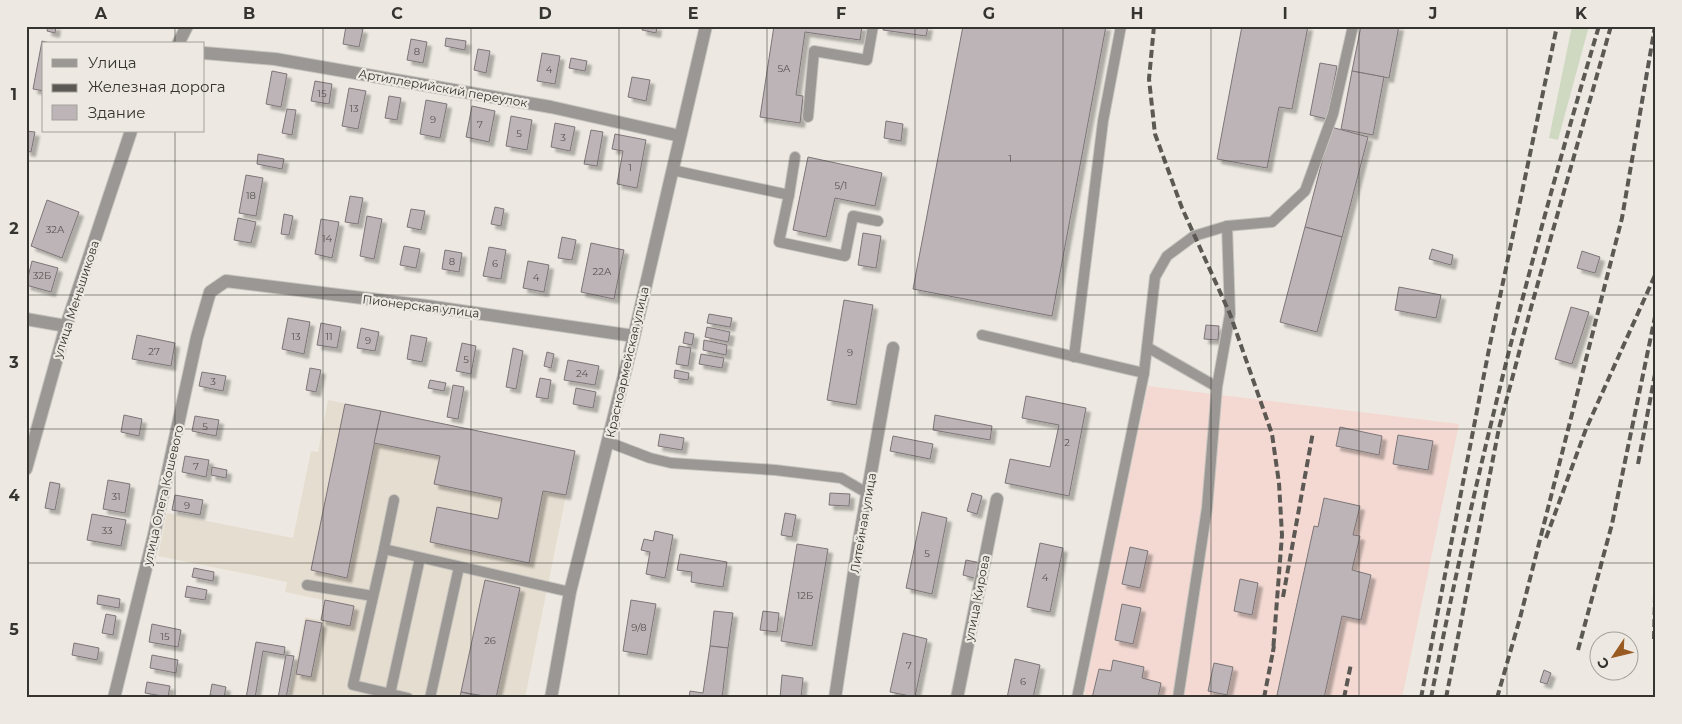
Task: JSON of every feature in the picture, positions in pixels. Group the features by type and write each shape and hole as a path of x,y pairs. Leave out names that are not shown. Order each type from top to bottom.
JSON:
{"street":[{"path":"179,42 187,26"},
{"name":"Красноармейская улица","path":"551,698 570,592 634,336 706,26"},
{"name":"Артиллерийский переулок","path":"205,53 275,59 551,107 680,136"},
{"name":"улица Меньшикова","path":"26,469 66,326 131,132"},
{"name":"Пионерская улица","path":"210,292 226,281 427,306 634,336"},
{"name":"улица Олега Кошевого","path":"114,698 157,526 197,338 210,292"},
{"path":"26,319 66,326"},
{"name":"Литейная улица","path":"835,698 867,493 893,348"},
{"name":"улица Кирова","path":"957,698 997,498"}],"lane":[{"path":"808,117 814,51 867,60 872,26"},
{"path":"1074,356 1103,121 1121,26"},
{"path":"1076,698 1144,373 1155,277 1167,256 1194,236 1227,226 1272,222 1305,191 1333,114 1353,26"},
{"path":"795,157 779,242 845,256 853,216 878,221"},
{"path":"672,170 789,194"},
{"path":"1178,698 1206,508 1217,387 1230,314 1227,226"},
{"path":"982,335 1144,373"},
{"path":"1147,348 1217,387"},
{"path":"608,442 650,458 672,463 775,470 841,478 867,493"},
{"path":"394,500 353,685 408,698"},
{"path":"384,549 570,592"},
{"path":"390,694 420,558"},
{"path":"430,698 460,567"},
{"path":"307,586 373,596"}],"shaded area":[{"path":"1148,386 1459,424 1402,698 1084,698 1106,578"},
{"path":"328,400 575,451 525,698 289,698 305,617 320,620 324,600 285,592 287,582 158,556 167,513 293,538 311,451 318,452"}],"green space":[{"path":"1572,26 1589,26 1558,140 1549,138"}],"building":[{"path":"48,26 56,26 55,33 47,31"},
{"path":"346,26 363,29 359,47 343,44"},
{"path":"643,26 657,26 656,33 642,30"},
{"path":"774,26 862,26 860,40 805,32 796,95 803,96 800,123 760,117"},
{"path":"884,26 928,26 926,36 883,30"},
{"path":"963,26 1106,26 1052,316 913,289"},
{"path":"1242,26 1308,26 1292,109 1279,107 1267,168 1217,159"},
{"path":"1361,26 1399,26 1389,78 1352,71"},
{"path":"446,38 466,41 465,50 445,46"},
{"path":"411,39 427,42 423,63 407,60"},
{"path":"42,41 46,42 42,42 42,91 33,89"},
{"path":"478,49 490,51 486,73 474,70"},
{"path":"542,53 560,56 555,84 537,81"},
{"path":"571,58 587,61 585,71 569,68"},
{"path":"1320,63 1337,66 1327,119 1310,115"},
{"path":"272,71 287,74 281,107 266,104"},
{"path":"1352,71 1384,77 1373,135 1341,129"},
{"path":"632,77 650,80 646,101 628,97"},
{"path":"315,81 332,84 329,104 311,101"},
{"path":"349,88 366,91 358,129 342,126"},
{"path":"389,96 401,98 397,120 385,118"},
{"path":"426,100 447,104 440,138 420,134"},
{"path":"472,106 495,111 489,142 466,137"},
{"path":"287,109 296,110 292,135 282,133"},
{"path":"511,116 532,120 527,150 506,146"},
{"path":"886,121 903,124 901,141 884,138"},
{"path":"555,123 575,127 570,151 551,147"},
{"path":"1331,127 1368,137 1342,237 1305,227"},
{"path":"591,130 603,132 597,166 584,164"},
{"path":"26,131 35,132 31,152 26,151"},
{"path":"615,134 646,140 637,188 617,184 623,151 612,149"},
{"path":"258,154 284,159 282,169 257,164"},
{"path":"808,157 882,173 875,206 835,198 826,237 793,230"},
{"path":"246,175 263,178 256,216 239,213"},
{"path":"350,196 363,198 358,224 345,222"},
{"path":"47,200 79,212 62,258 31,246"},
{"path":"495,207 504,209 501,226 491,224"},
{"path":"411,209 425,211 421,230 407,227"},
{"path":"284,214 293,216 289,235 281,234"},
{"path":"367,216 382,219 374,259 360,256"},
{"path":"238,218 256,222 251,243 234,240"},
{"path":"321,219 339,222 332,258 315,254"},
{"path":"1305,227 1342,237 1317,332 1280,322"},
{"path":"863,233 881,236 876,268 858,265"},
{"path":"562,237 576,240 572,260 558,258"},
{"path":"591,243 624,250 614,299 581,292"},
{"path":"404,246 420,249 416,268 400,265"},
{"path":"489,247 506,250 501,279 483,276"},
{"path":"1432,249 1453,255 1451,265 1429,259"},
{"path":"445,250 462,253 459,272 442,269"},
{"path":"1582,251 1600,257 1595,273 1577,268"},
{"path":"32,261 58,268 51,292 26,285"},
{"path":"528,261 549,265 544,292 523,288"},
{"path":"1399,287 1441,295 1436,318 1395,310"},
{"path":"844,300 873,305 856,405 827,400"},
{"path":"1571,307 1589,312 1572,364 1555,359"},
{"path":"709,314 732,318 730,327 707,323"},
{"path":"288,318 310,322 304,354 282,349"},
{"path":"321,323 341,327 337,348 317,345"},
{"path":"1206,325 1219,326 1218,340 1204,339"},
{"path":"707,327 730,332 728,342 705,337"},
{"path":"361,328 379,332 375,351 357,348"},
{"path":"685,332 694,334 692,345 683,343"},
{"path":"137,335 175,343 171,366 132,359"},
{"path":"411,335 427,338 422,362 407,359"},
{"path":"704,340 727,345 726,355 703,350"},
{"path":"462,343 476,346 471,374 456,371"},
{"path":"679,346 691,348 688,366 676,364"},
{"path":"513,348 523,351 516,389 506,387"},
{"path":"547,352 554,354 551,368 544,366"},
{"path":"701,354 724,358 722,368 699,364"},
{"path":"568,360 599,366 595,385 564,380"},
{"path":"310,368 321,370 316,392 306,390"},
{"path":"675,370 689,373 688,380 674,378"},
{"path":"202,372 226,376 223,391 199,386"},
{"path":"540,378 551,380 548,399 536,397"},
{"path":"430,380 446,383 444,391 428,388"},
{"path":"453,385 464,387 458,419 447,417"},
{"path":"576,388 596,392 593,408 573,404"},
{"path":"1026,396 1086,408 1069,496 1005,483 1010,459 1050,467 1059,425 1022,418"},
{"path":"345,404 381,411 347,578 311,570"},
{"path":"381,411 575,451 566,495 543,491 529,563 430,542 437,507 498,519 502,498 434,484 440,456 374,443"},
{"path":"124,415 142,419 139,436 121,432"},
{"path":"935,415 992,426 990,440 933,430"},
{"path":"195,416 219,420 216,436 192,431"},
{"path":"1340,427 1382,436 1379,455 1336,446"},
{"path":"660,434 684,438 682,450 658,446"},
{"path":"1398,435 1433,441 1428,470 1393,464"},
{"path":"893,436 933,444 930,459 890,451"},
{"path":"185,456 209,460 206,477 182,472"},
{"path":"212,467 227,470 226,478 211,475"},
{"path":"108,480 130,484 125,513 103,509"},
{"path":"50,482 60,484 55,510 45,508"},
{"path":"830,493 850,494 849,506 829,505"},
{"path":"972,493 982,496 977,514 967,511"},
{"path":"175,495 203,500 200,515 172,510"},
{"path":"1324,498 1360,506 1353,535 1360,536 1352,570 1371,575 1361,620 1342,616 1324,698 1291,698 1277,695 1314,526 1318,527"},
{"path":"922,512 947,518 932,594 906,588"},
{"path":"785,513 796,515 792,537 781,535"},
{"path":"92,514 126,520 121,546 87,540"},
{"path":"655,531 673,535 665,578 646,574 650,552 641,550 644,539 653,541"},
{"path":"1040,543 1063,548 1050,612 1027,607"},
{"path":"797,544 828,549 812,646 781,641"},
{"path":"1130,547 1148,551 1140,588 1122,584"},
{"path":"680,554 727,562 723,587 691,582 692,572 677,570"},
{"path":"966,560 981,563 977,579 963,575"},
{"path":"194,568 214,572 213,581 192,577"},
{"path":"1240,579 1258,583 1252,615 1234,611"},
{"path":"485,580 520,588 496,698 461,692"},
{"path":"187,586 207,590 205,600 185,597"},
{"path":"98,595 120,599 119,608 97,604"},
{"path":"325,600 354,606 350,626 321,620"},
{"path":"631,600 656,604 647,655 623,651"},
{"path":"1122,604 1141,608 1133,644 1115,640"},
{"path":"714,611 733,613 728,648 710,646"},
{"path":"763,611 779,613 777,632 760,630"},
{"path":"106,614 116,616 113,635 102,633"},
{"path":"306,620 322,623 311,677 296,674"},
{"path":"152,624 181,630 178,647 149,642"},
{"path":"903,633 927,639 915,697 890,692"},
{"path":"256,642 285,647 284,655 263,651 255,698 246,698"},
{"path":"74,643 99,648 97,660 72,655"},
{"path":"710,646 728,648 722,698 689,698 690,691 703,693"},
{"path":"152,655 178,660 176,673 150,668"},
{"path":"286,655 294,656 286,698 278,698"},
{"path":"1015,659 1040,665 1033,698 1007,698"},
{"path":"1113,660 1144,667 1142,678 1161,683 1158,698 1092,698 1099,669 1111,671"},
{"path":"1214,663 1233,667 1227,695 1208,691"},
{"path":"1544,670 1551,673 1547,684 1540,682"},
{"path":"782,675 803,678 801,698 780,698"},
{"path":"147,682 170,686 168,697 145,693"},
{"path":"212,684 226,687 224,697 210,695"},
{"path":"461,692 487,698 460,698"}],"railway":[{"path":"1154,26 1149,79 1155,134 1182,208 1230,314 1272,434 1279,483 1282,535 1273,652"},
{"path":"1421,698 1490,344 1557,26"},
{"path":"1431,698 1486,444 1528,276 1599,26"},
{"path":"1446,698 1499,428 1611,26"},
{"path":"1497,698 1520,618 1622,218 1655,26"},
{"path":"1546,538 1586,429 1656,273"},
{"path":"1578,650 1612,524 1656,312"},
{"path":"1638,464 1656,369"},
{"path":"1283,597 1313,432"},
{"path":"1654,639 1656,556"},
{"path":"1264,698 1274,646"},
{"path":"1344,698 1351,664"}]}
